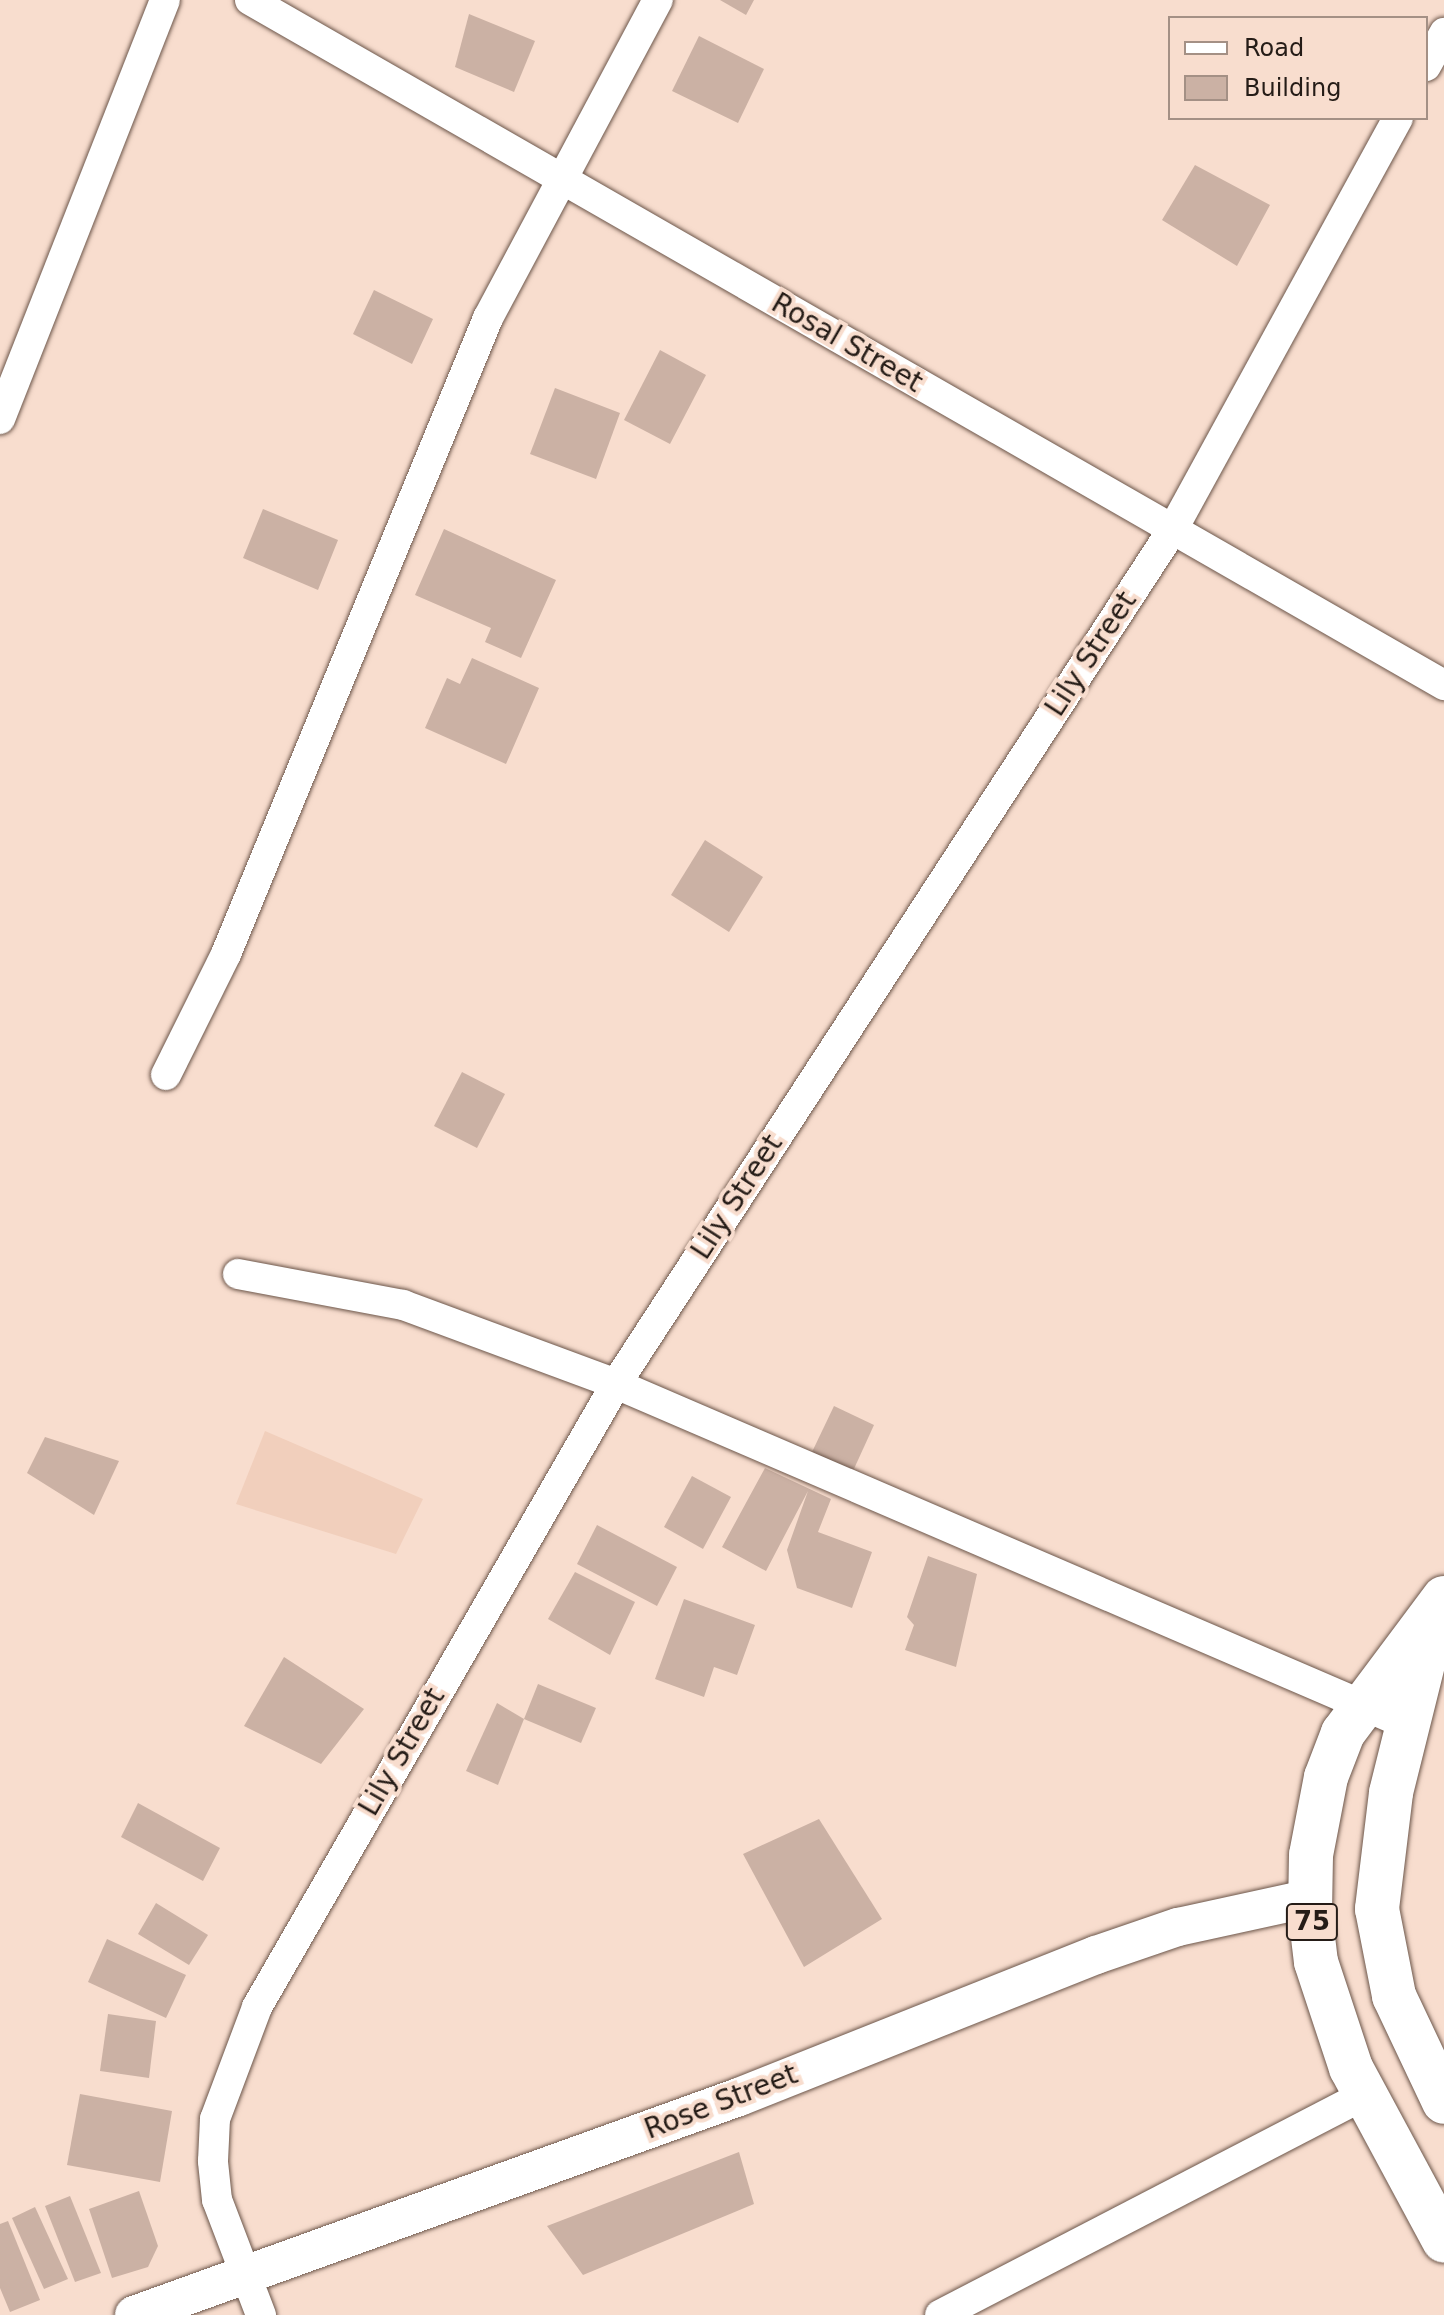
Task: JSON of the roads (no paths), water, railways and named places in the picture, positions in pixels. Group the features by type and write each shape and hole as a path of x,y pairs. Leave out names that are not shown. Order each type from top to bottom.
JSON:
{"highway":[{"name":"75","path":"1440,1604 1361,1705 1326,1777 1311,1898 1330,2016 1365,2095 1444,2241"},
{"name":"75","path":"1440,1604 1378,1862 1377,1909 1394,1996 1444,2102"}],"street":[{"path":"0,419 165,0"},
{"name":"Rosal Street","path":"250,0 556,179 1444,685"},
{"path":"166,1075 226,954 405,511 556,179 658,0"},
{"path":"1428,62 1444,33"},
{"name":"Lily Street","path":"261,2315 242,2274 217,2200 213,2161 215,2119 231,2064 361,1822 616,1384 1173,529 1397,120"},
{"path":"238,1274 403,1305 616,1384 1411,1726"},
{"name":"Rose Street","path":"134,2315 739,2097 1109,1951 1311,1898"},
{"path":"940,2315 1365,2095"}]}
